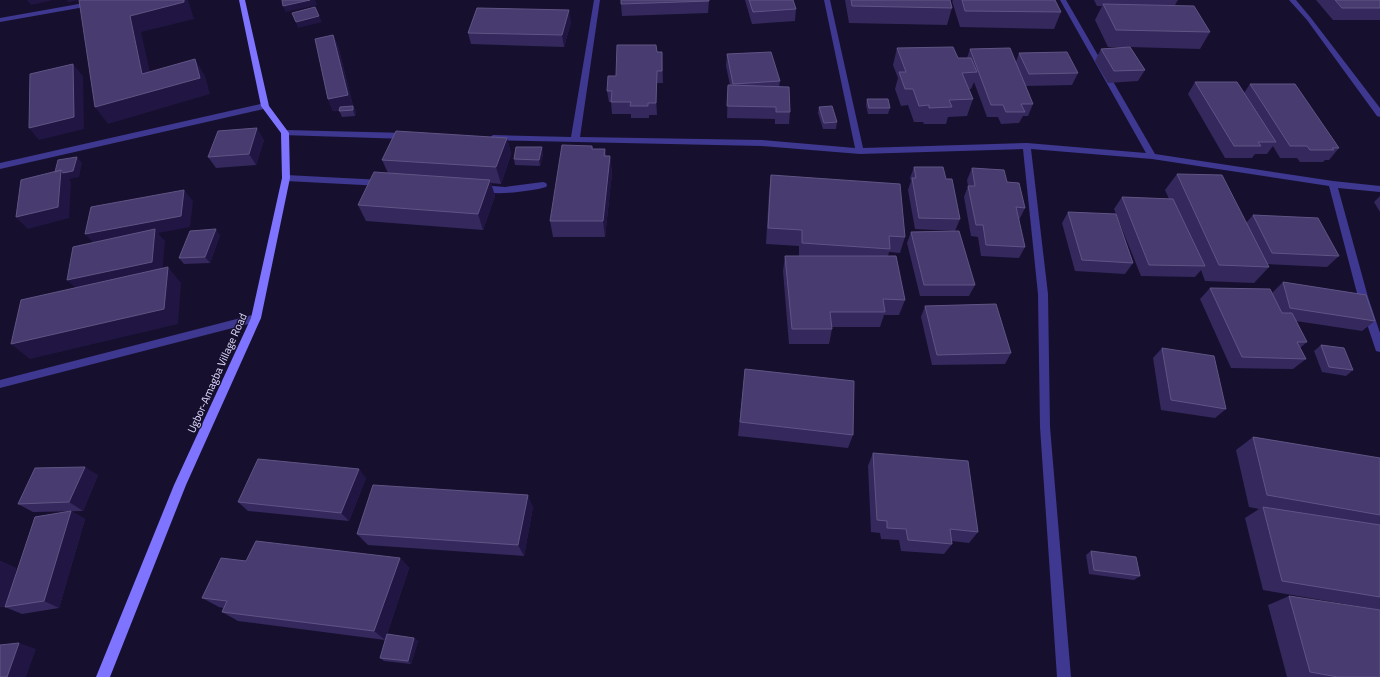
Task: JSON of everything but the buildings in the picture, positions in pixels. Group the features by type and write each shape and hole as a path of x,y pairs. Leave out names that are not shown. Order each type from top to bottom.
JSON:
{"street":[{"path":"0,20 113,0"},
{"path":"242,0 265,106 284,133 418,136"},
{"path":"575,140 597,0"},
{"path":"827,0 860,151"},
{"path":"1063,0 1152,156"},
{"path":"1292,0 1314,25 1380,114"},
{"path":"0,166 265,106"},
{"name":"Ugbor-Amagba Village Road","path":"103,677 180,485 256,318 286,178 284,133"},
{"path":"480,138 762,143 860,151 1027,146 1152,156 1333,184 1380,189"},
{"path":"1027,146 1043,294 1045,427 1064,677"},
{"path":"286,178 388,184"},
{"path":"1333,184 1363,297 1380,348"},
{"path":"474,188 505,190 543,185"},
{"path":"0,384 256,318"}]}
